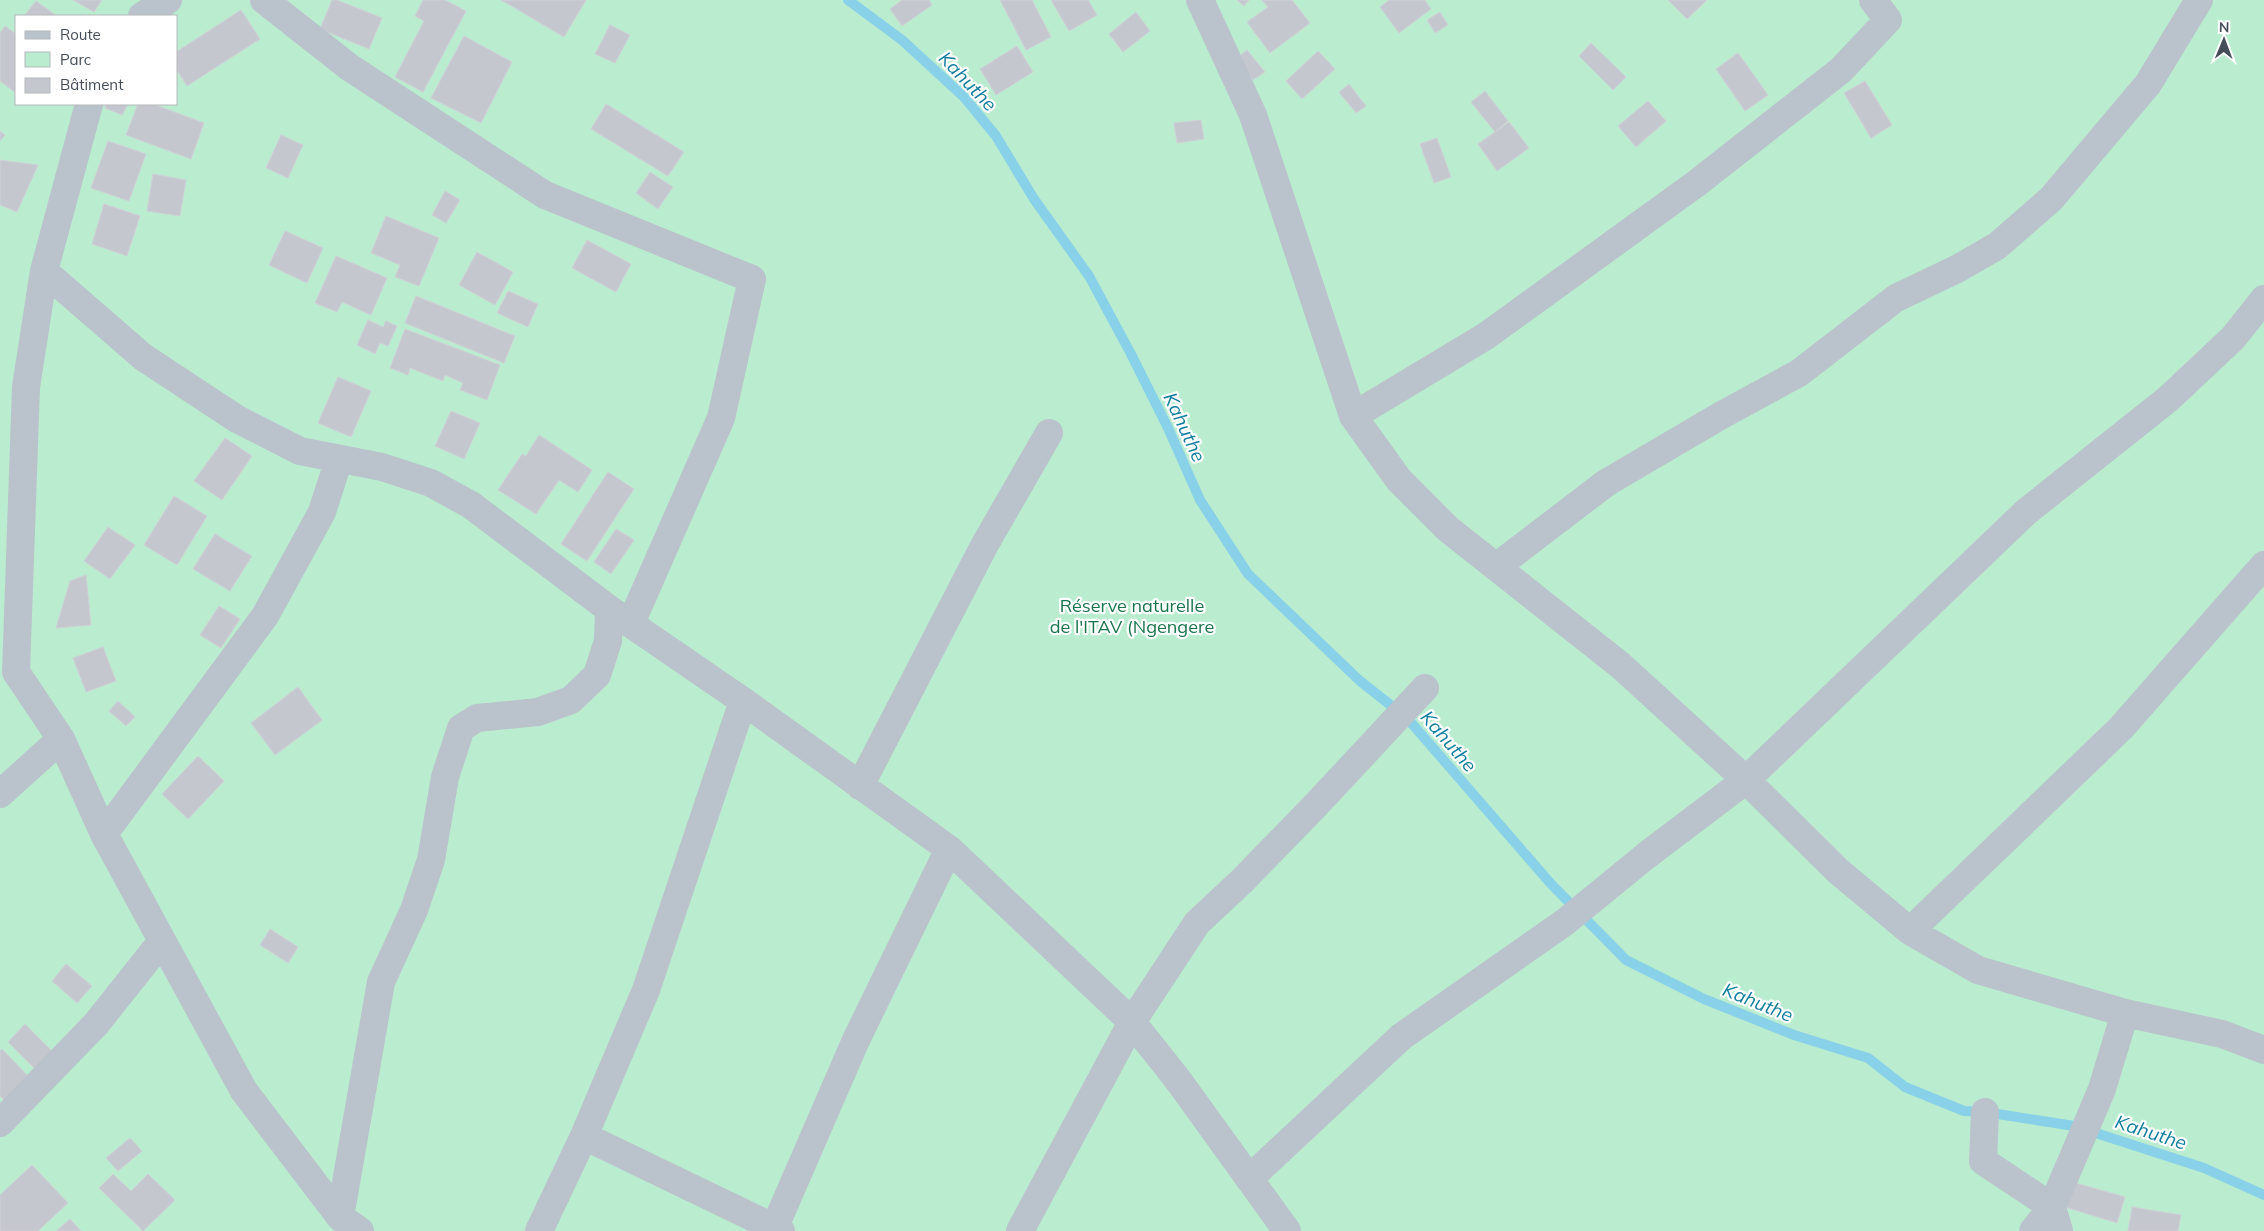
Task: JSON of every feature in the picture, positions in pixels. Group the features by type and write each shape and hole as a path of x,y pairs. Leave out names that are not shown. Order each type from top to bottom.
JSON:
{"street":[{"path":"144,15 168,0"},
{"path":"264,0 348,67 545,195 752,279 721,418 608,641 598,675 571,700 538,712 477,718 462,728 445,777 431,860 414,910 381,982 350,1224"},
{"path":"1200,0 1253,115 1353,416 1399,480 1448,529 1620,665 1746,780 1838,871 1910,931 1978,970 2125,1013 2222,1034 2264,1050"},
{"path":"1353,416 1486,336 1697,183 1841,70 1888,20 1873,0"},
{"path":"1496,566 1606,483 1720,416 1799,373 1896,298 1957,269 1997,246 2051,199 2148,84 2199,0"},
{"path":"89,105 44,271 26,387 8,663 61,739 104,834 244,1091 350,1224"},
{"path":"44,271 142,357 237,418 300,451 382,466 431,483 471,506 620,616 743,701 949,849 1132,1022 1178,1080 1287,1231"},
{"path":"1250,1180 1401,1037 1565,922 1647,855 1746,780 2026,512 2168,399 2233,338 2264,299"},
{"path":"860,786 984,546 1049,433"},
{"path":"104,834 265,616 322,512 339,459"},
{"path":"1910,931 2121,728 2264,565"},
{"path":"1020,1231 1132,1022 1197,923 1242,881 1314,807 1425,688"},
{"path":"540,1231 584,1136 646,990 743,701"},
{"path":"0,794 61,739"},
{"path":"584,1136 776,1230 856,1040 949,849"},
{"path":"0,1123 96,1024 162,941"},
{"path":"2033,1231 2055,1219 2102,1089 2125,1013"},
{"path":"1985,1112 1983,1161 2055,1219"}],"green space":[{"name":"Réserve naturelle de l'ITAV (Ngengere","path":"0,0 2264,0 2264,1231 0,1231"}],"building":[{"path":"73,0 102,0 94,12"},
{"path":"332,0 337,0 382,18 369,49 320,29"},
{"path":"423,0 445,0 466,11 423,92 395,77 424,21 415,16"},
{"path":"501,0 586,0 564,37"},
{"path":"902,0 929,0 932,5 902,26 890,9"},
{"path":"1000,0 1032,0 1051,37 1026,50"},
{"path":"1051,0 1088,0 1097,15 1069,31"},
{"path":"1237,0 1249,0 1244,6"},
{"path":"1262,0 1292,0 1310,23 1270,53 1247,22 1268,7"},
{"path":"1389,0 1425,0 1431,9 1399,33 1380,7"},
{"path":"1668,0 1707,0 1687,19"},
{"path":"36,1 56,15 25,15"},
{"path":"241,10 260,39 187,86 178,72 178,51"},
{"path":"1136,12 1150,31 1123,52 1109,34"},
{"path":"1440,12 1448,25 1435,33 1427,20"},
{"path":"610,25 630,35 615,63 595,54"},
{"path":"5,26 15,33 15,92 0,81 0,33"},
{"path":"464,36 512,62 481,123 431,98"},
{"path":"1591,43 1626,77 1613,90 1579,56"},
{"path":"1017,46 1033,72 996,95 980,69"},
{"path":"1247,50 1265,72 1253,80 1237,58"},
{"path":"1318,51 1335,69 1302,99 1286,81"},
{"path":"1738,53 1768,95 1745,111 1716,69"},
{"path":"1865,81 1892,125 1871,138 1844,93"},
{"path":"1349,84 1366,106 1356,113 1339,92"},
{"path":"1485,91 1508,121 1495,132 1471,102"},
{"path":"1648,101 1666,121 1636,147 1618,126"},
{"path":"606,104 684,152 668,176 591,129"},
{"path":"106,105 127,105 122,115 105,108"},
{"path":"138,105 156,105 204,123 191,159 126,135"},
{"path":"1201,120 1204,139 1177,143 1174,123"},
{"path":"1509,122 1529,148 1497,171 1478,144"},
{"path":"0,131 5,135 0,141"},
{"path":"281,135 303,145 288,178 266,168"},
{"path":"1437,138 1451,177 1434,183 1420,144"},
{"path":"108,141 146,154 129,201 91,188"},
{"path":"0,160 38,165 17,212 0,205"},
{"path":"650,172 673,187 658,209 636,193"},
{"path":"153,174 186,180 180,216 147,211"},
{"path":"445,191 460,200 446,223 432,215"},
{"path":"104,204 140,216 127,256 92,244"},
{"path":"386,216 439,238 419,286 395,277 400,265 371,253"},
{"path":"285,231 323,248 307,283 269,265"},
{"path":"587,240 631,264 616,292 572,268"},
{"path":"477,252 513,272 495,305 459,285"},
{"path":"336,256 387,278 371,315 342,302 337,312 315,303"},
{"path":"508,291 538,304 528,327 497,313"},
{"path":"416,296 515,336 504,363 405,323"},
{"path":"368,320 383,327 386,321 397,326 388,346 380,343 375,354 357,345"},
{"path":"405,329 500,365 487,400 460,390 463,383 445,375 443,381 410,368 408,375 390,368"},
{"path":"338,377 371,391 351,437 318,423"},
{"path":"451,411 480,423 464,459 435,446"},
{"path":"539,435 592,470 578,492 559,480 536,514 498,490 522,454 526,456"},
{"path":"225,438 252,456 222,500 194,481"},
{"path":"608,472 634,489 587,561 561,544"},
{"path":"174,496 207,516 177,565 144,545"},
{"path":"108,527 135,545 110,579 84,561"},
{"path":"616,529 634,540 611,574 594,562"},
{"path":"215,534 252,556 230,591 193,569"},
{"path":"86,575 91,625 56,628 70,581"},
{"path":"219,606 240,619 221,648 200,635"},
{"path":"103,647 116,681 86,692 73,658"},
{"path":"298,687 322,720 275,755 251,723"},
{"path":"118,701 135,717 126,726 109,711"},
{"path":"198,756 224,781 188,819 162,794"},
{"path":"270,929 298,947 288,963 260,945"},
{"path":"66,964 92,986 77,1003 52,981"},
{"path":"25,1024 53,1052 36,1070 8,1042"},
{"path":"2,1049 30,1078 6,1102 0,1096 0,1051"},
{"path":"130,1138 142,1151 118,1171 106,1158"},
{"path":"32,1165 68,1203 38,1231 0,1231 0,1195"},
{"path":"113,1174 131,1191 148,1174 175,1200 143,1231 99,1188"},
{"path":"2072,1182 2125,1197 2117,1223 2065,1207"},
{"path":"2132,1207 2181,1215 2178,1231 2128,1231"},
{"path":"70,1219 81,1231 56,1231"}],"waterway":[{"name":"Kahuthe","path":"848,0 902,40 964,97 996,136 1034,199 1089,276 1168,428 1200,500 1248,574 1360,681 1407,718 1552,885 1626,960 1704,999 1794,1035 1868,1058 1905,1087 1964,1111 1985,1112 2074,1126 2204,1168 2264,1195"}]}
